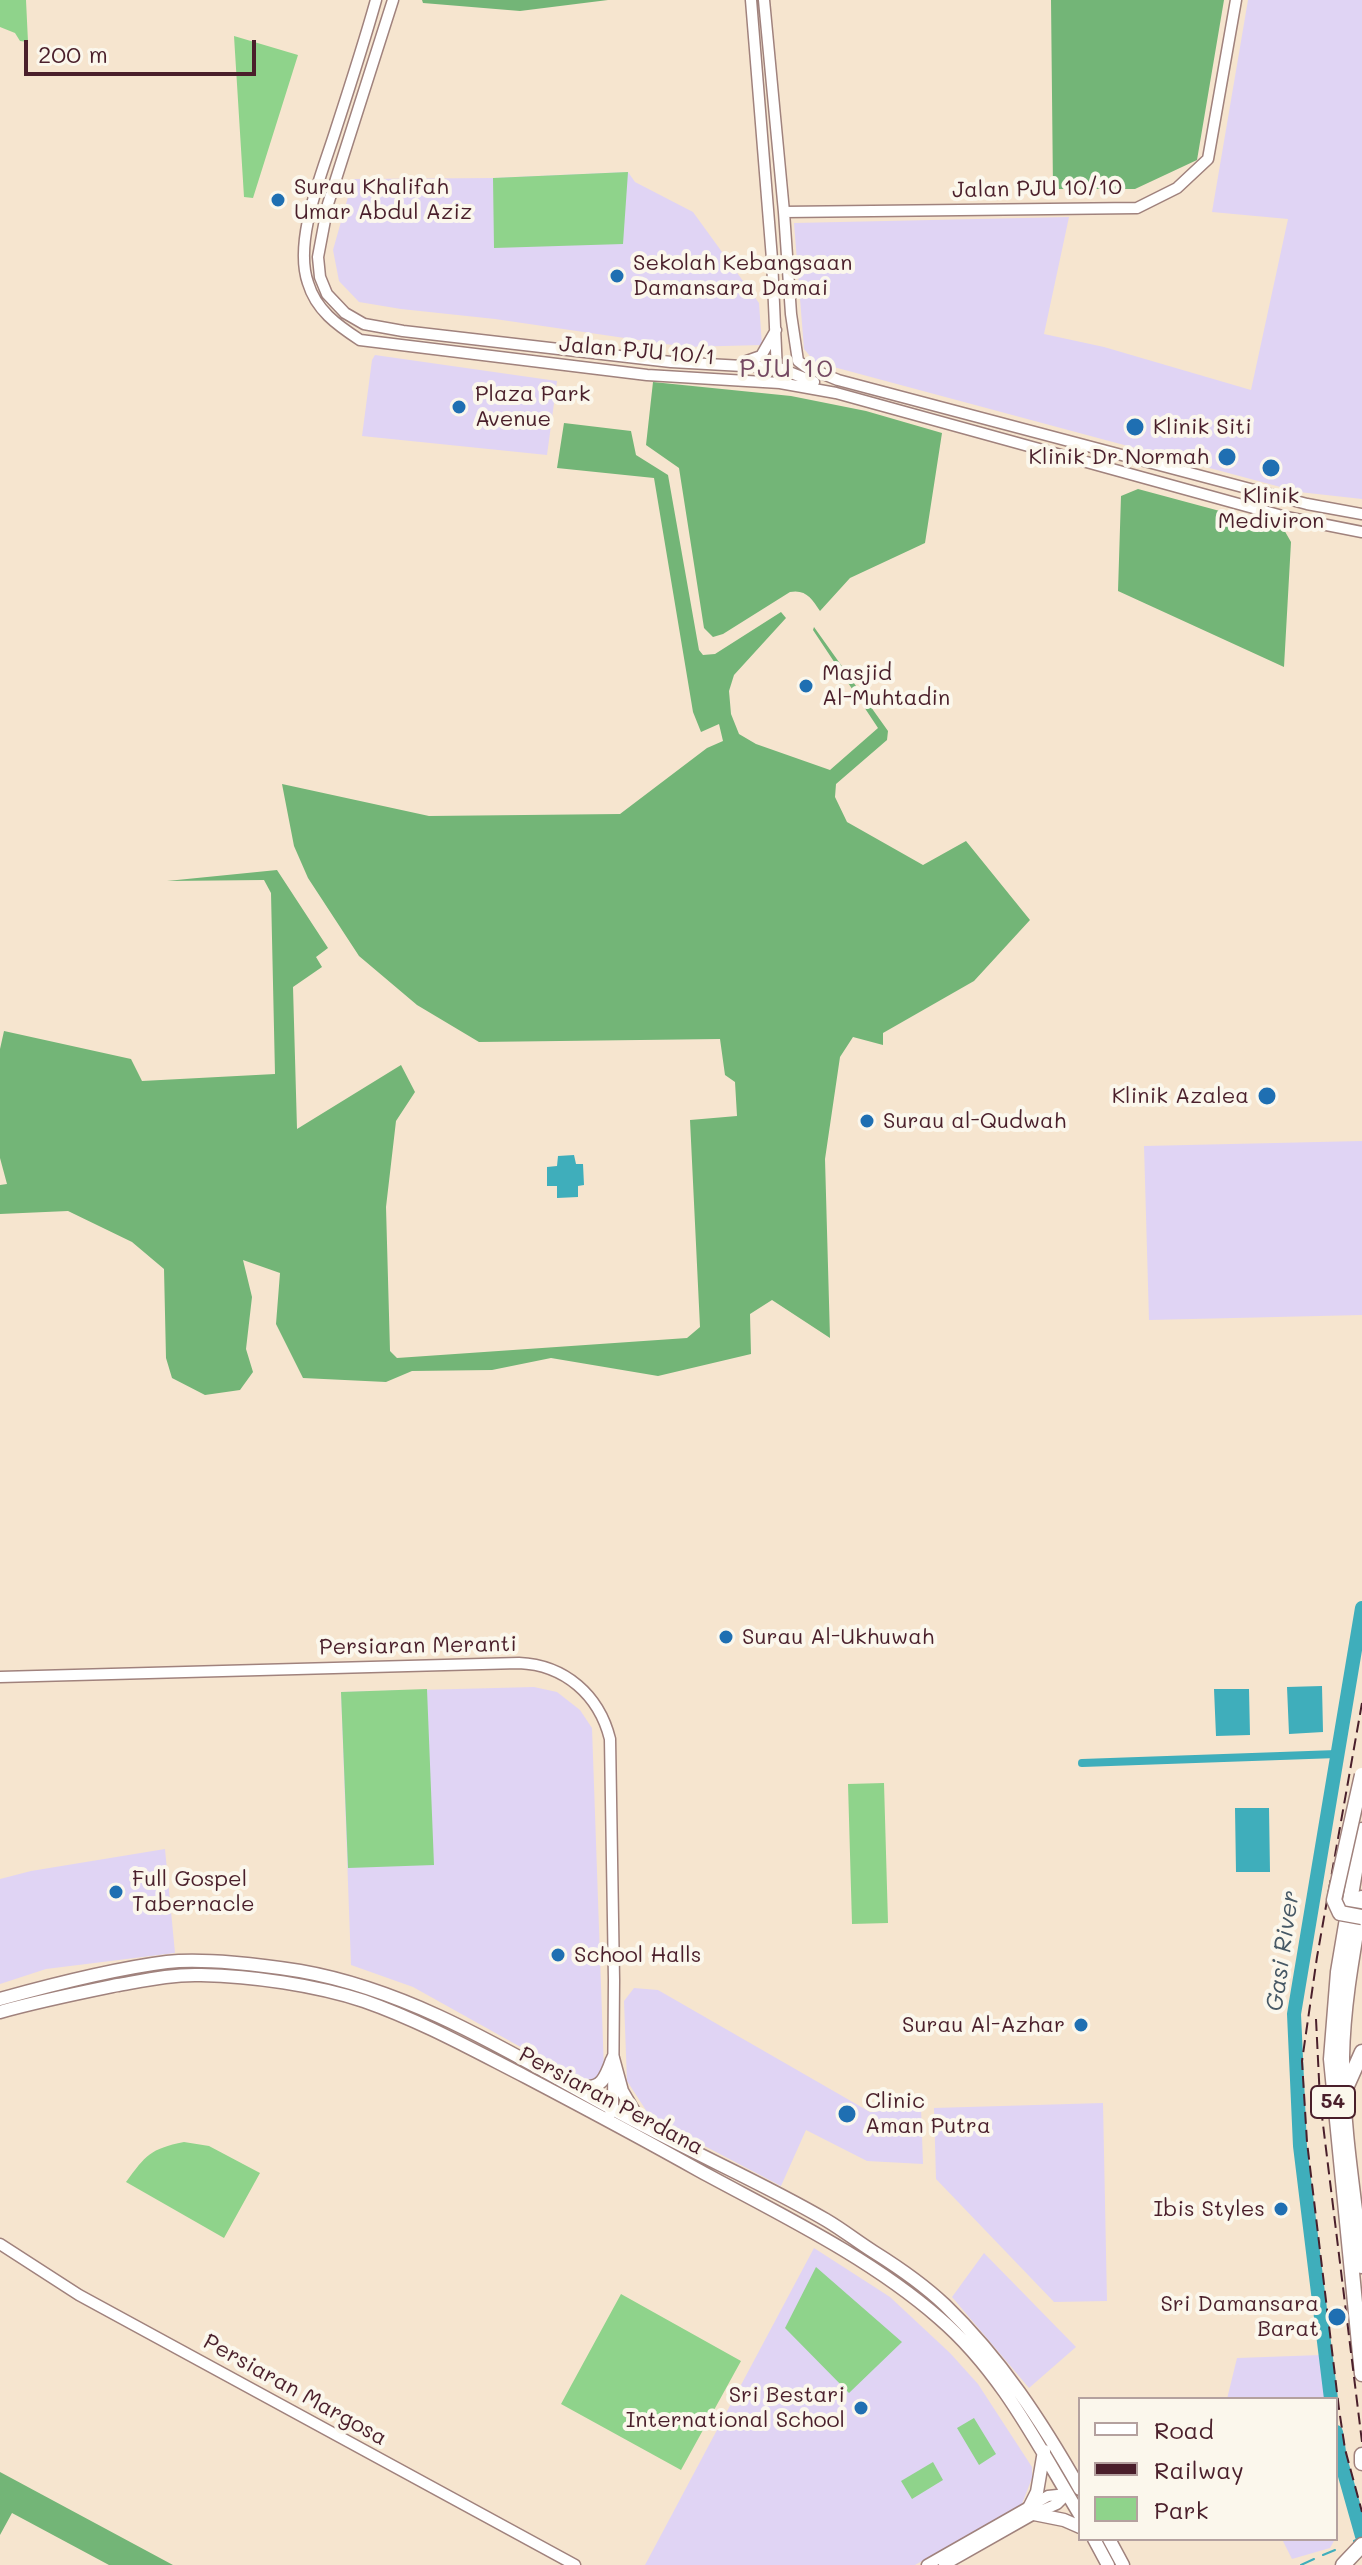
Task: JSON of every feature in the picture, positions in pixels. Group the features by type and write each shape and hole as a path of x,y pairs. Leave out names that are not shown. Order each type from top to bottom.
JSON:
{"highway":[{"path":"1362,1775 1334,1900 1340,1913 1362,1917"},
{"name":"54","path":"1362,1830 1338,1972 1331,2059 1362,2374"},
{"name":"54","path":"1362,1899 1344,2013 1343,2095 1362,2266"},
{"path":"1343,2095 1362,2052"},
{"path":"1362,2455 1362,2463"},
{"path":"1343,2565 1358,2550"}],"main road":[{"name":"Persiaran Perdana","path":"0,1999 169,1962 203,1962 296,1971 367,1986 429,2012 573,2085 610,2114 876,2272 940,2319 991,2372 1076,2494"},
{"name":"Persiaran Perdana","path":"0,2012 169,1975 202,1974 294,1984 363,2001 421,2024 610,2114 644,2127 826,2220 886,2259 939,2300 1000,2365 1050,2436 1072,2474 1076,2494"},
{"path":"573,2085 595,2088 602,2083 613,2058"},
{"path":"613,2058 622,2091 644,2127"},
{"path":"1044,2451 1032,2511 1078,2526"},
{"path":"1095,2541 1108,2565"},
{"path":"1110,2541 1123,2565"}],"street":[{"name":"Jalan PJU 10/1","path":"376,0 313,203 303,257 307,282 318,305 337,325 360,340 647,375 769,382 836,393 1256,509 1326,527 1362,532"},
{"name":"Jalan PJU 10/1","path":"393,0 328,204 318,257 320,277 327,294 345,313 364,324 403,331 623,357 779,368 836,393"},
{"path":"751,0 779,368 769,382"},
{"path":"764,0 791,314 798,361 838,380 1307,504 1362,514"},
{"name":"Jalan PJU 10/10","path":"784,212 1137,208 1177,188 1208,159 1236,0"},
{"path":"331,147 358,110"},
{"path":"772,259 782,290 790,298"},
{"path":"728,365 761,356 776,329"},
{"path":"583,367 623,357"},
{"name":"Persiaran Meranti","path":"0,1677 519,1663 551,1667 563,1674 582,1689 598,1708 606,1722 610,1739 613,2058 610,2114"},
{"name":"Persiaran Margosa","path":"0,2244 79,2295 575,2565"},
{"path":"944,2565 1032,2511 1048,2496 1076,2494"},
{"path":"927,2565 1032,2511"}],"shaded area":[{"path":"1248,0 1362,0 1362,499 1299,492 815,362 804,349 794,223 1069,217 1044,334 1104,347 1251,390 1288,219 1212,212"},
{"name":"Sekolah Kebangsaan Damansara Damai","path":"628,172 635,182 693,212 759,303 762,345 686,347 495,319 401,309 359,302 339,281 333,250 353,179 493,178"},
{"name":"Plaza Park Avenue","path":"375,355 557,381 547,455 362,436"},
{"path":"1362,1141 1362,1315 1149,1320 1144,1146"},
{"path":"534,1687 557,1692 580,1710 592,1728 604,2071 593,2080 578,2079 413,1987 351,1965 341,1692"},
{"path":"165,1849 175,1953 46,1969 0,1984 0,1879"},
{"path":"634,1988 658,1990 870,2112 921,2107 923,2164 867,2161 806,2130 781,2186 651,2118 627,2081 624,2001"},
{"path":"1103,2103 1107,2301 1054,2302 936,2179 934,2108"},
{"name":"Sri Bestari International School","path":"814,2248 890,2297 978,2384 1032,2467 1032,2478 1022,2504 915,2565 645,2565"},
{"path":"984,2253 1076,2347 1029,2388 952,2297"},
{"path":"1321,2355 1325,2397 1227,2397 1237,2358"},
{"path":"1283,2541 1334,2541 1330,2548 1292,2559"}],"green space":[{"path":"0,0 26,0 28,42 20,41 15,33 0,27"},
{"path":"422,0 608,0 520,11 423,3"},
{"path":"1051,0 1224,0 1197,160 1135,189 1053,189"},
{"path":"234,36 298,55 253,198 244,197"},
{"path":"628,172 623,244 494,248 493,178"},
{"path":"653,382 791,396 866,411 942,433 925,543 850,578 820,611 804,594 790,592 723,634 713,637 704,628 679,468 646,445"},
{"path":"564,423 631,431 636,455 668,475 699,650 703,655 715,654 781,612 786,618 734,675 729,691 731,714 739,734 756,744 830,770 878,728 813,630 814,627 888,731 887,740 836,784 835,797 847,822 923,865 966,841 1030,920 974,981 883,1033 883,1045 853,1037 840,1057 825,1159 830,1338 772,1300 750,1314 751,1354 658,1376 551,1358 492,1370 412,1371 386,1382 303,1378 276,1324 280,1273 243,1260 252,1297 246,1349 253,1372 240,1390 205,1395 172,1378 166,1358 164,1269 132,1242 68,1211 0,1214 0,1185 7,1184 0,1158 0,1049 4,1031 131,1059 142,1081 275,1074 271,893 264,880 167,881 277,870 328,948 316,957 322,967 293,987 297,1129 401,1065 415,1092 396,1121 386,1207 390,1351 397,1358 687,1338 700,1327 690,1120 737,1116 735,1082 725,1075 720,1039 479,1042 417,1005 359,956 308,878 294,846 282,784 429,816 620,814 707,748 723,741 719,724 701,732 693,712 654,478 557,468"},
{"path":"1138,489 1283,528 1291,542 1284,667 1118,591 1121,496"},
{"path":"427,1689 434,1865 348,1868 341,1692"},
{"path":"884,1783 888,1923 852,1924 848,1784"},
{"path":"184,2142 209,2146 260,2173 224,2238 126,2182 150,2154"},
{"path":"816,2267 902,2342 849,2393 785,2328"},
{"path":"621,2294 741,2361 681,2470 561,2404"},
{"path":"974,2418 996,2454 979,2465 957,2428"},
{"path":"933,2462 943,2480 912,2499 901,2481"},
{"path":"0,2472 173,2565 109,2565 12,2513 0,2535"}],"water":[{"path":"574,1155 576,1164 583,1164 584,1185 578,1186 578,1197 557,1198 557,1186 547,1186 547,1167 557,1166 558,1156"},
{"path":"1322,1686 1323,1732 1289,1734 1287,1687"},
{"path":"1214,1689 1249,1689 1250,1735 1216,1736"},
{"path":"1235,1808 1269,1808 1270,1872 1236,1872"}],"waterway":[{"name":"Gasi River","path":"1331,2397 1300,2146 1294,2014 1362,1608"},
{"path":"1082,1763 1337,1754"},
{"name":"Gasi River","path":"1338,2445 1362,2536"},
{"path":"1354,2541 1362,2537"},
{"path":"1323,2555 1335,2550"},
{"path":"1301,2565 1314,2559"}],"railway":[{"path":"1338,2397 1307,2142 1302,2061 1362,1703"},
{"path":"1316,2019 1320,2100 1362,2442"},
{"path":"1338,2401 1345,2449 1362,2512"}],"place":[{"name":"Surau Khalifah Umar Abdul Aziz","path":"278,200"},
{"name":"Sekolah Kebangsaan Damansara Damai","path":"617,276"},
{"name":"Plaza Park Avenue","path":"459,407"},
{"name":"Klinik Siti","path":"1135,427"},
{"name":"Klinik Dr Normah","path":"1227,457"},
{"name":"Klinik Mediviron","path":"1271,468"},
{"name":"Masjid Al-Muhtadin","path":"806,686"},
{"name":"Klinik Azalea","path":"1267,1096"},
{"name":"Surau al-Qudwah","path":"867,1121"},
{"name":"Surau Al-Ukhuwah","path":"726,1637"},
{"name":"Full Gospel Tabernacle","path":"116,1892"},
{"name":"School Halls","path":"558,1955"},
{"name":"Surau Al-Azhar","path":"1081,2025"},
{"name":"Clinic Aman Putra","path":"847,2114"},
{"name":"Ibis Styles","path":"1281,2209"},
{"name":"Sri Damansara Barat","path":"1337,2317"},
{"name":"Sri Bestari International School","path":"861,2408"}],"district":[{"name":"PJU 10","path":"787,369"}]}
